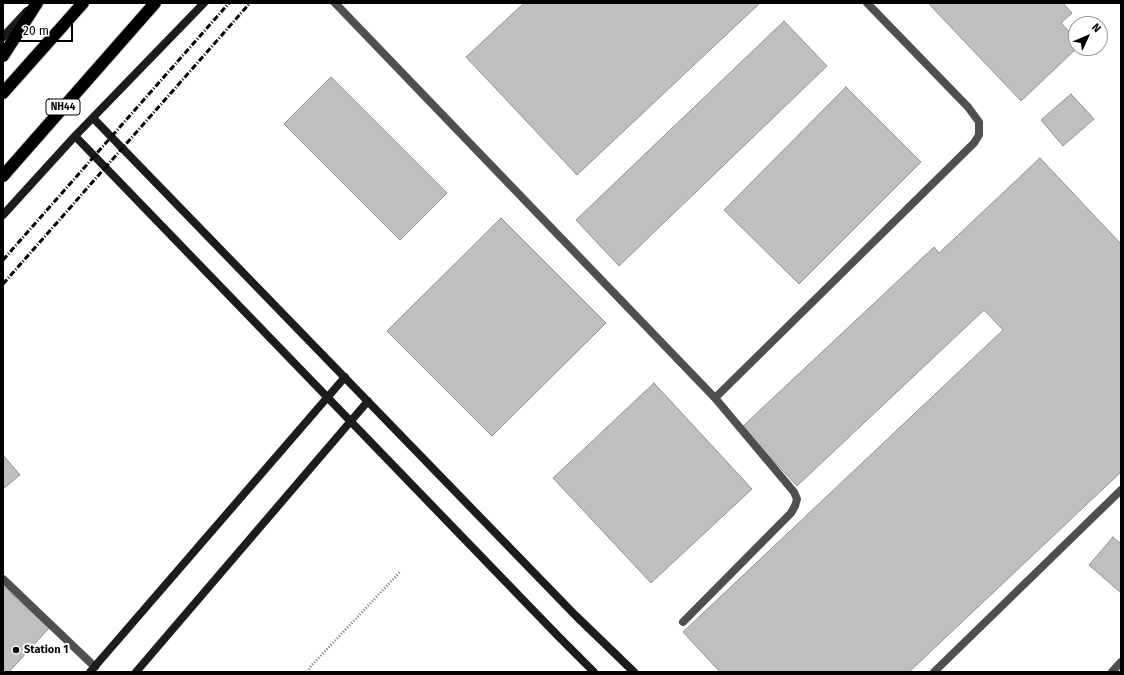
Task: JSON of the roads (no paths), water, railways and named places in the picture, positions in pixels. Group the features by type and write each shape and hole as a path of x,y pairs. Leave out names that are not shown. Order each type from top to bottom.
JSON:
{"highway":[{"path":"3,56 35,3"},
{"path":"3,93 83,3"},
{"name":"NH44","path":"3,176 155,3"},
{"path":"124,38 164,3"}],"main road":[{"path":"3,37 35,3"},
{"path":"3,215 75,136 204,3"},
{"path":"94,118 575,615 634,672"},
{"path":"75,136 594,672"},
{"path":"92,669 345,377"},
{"path":"136,672 368,401"}],"street":[{"path":"335,3 715,398 794,492 797,499 791,513 683,622"},
{"path":"715,398 980,135 980,122 968,106 867,3"},
{"path":"934,672 1121,490"},
{"path":"3,579 92,669"},
{"path":"1112,672 1121,662"}],"railway":[{"path":"3,260 229,3"},
{"path":"3,284 250,3"}],"place":[{"name":"Station 1","path":"16,650"}]}
